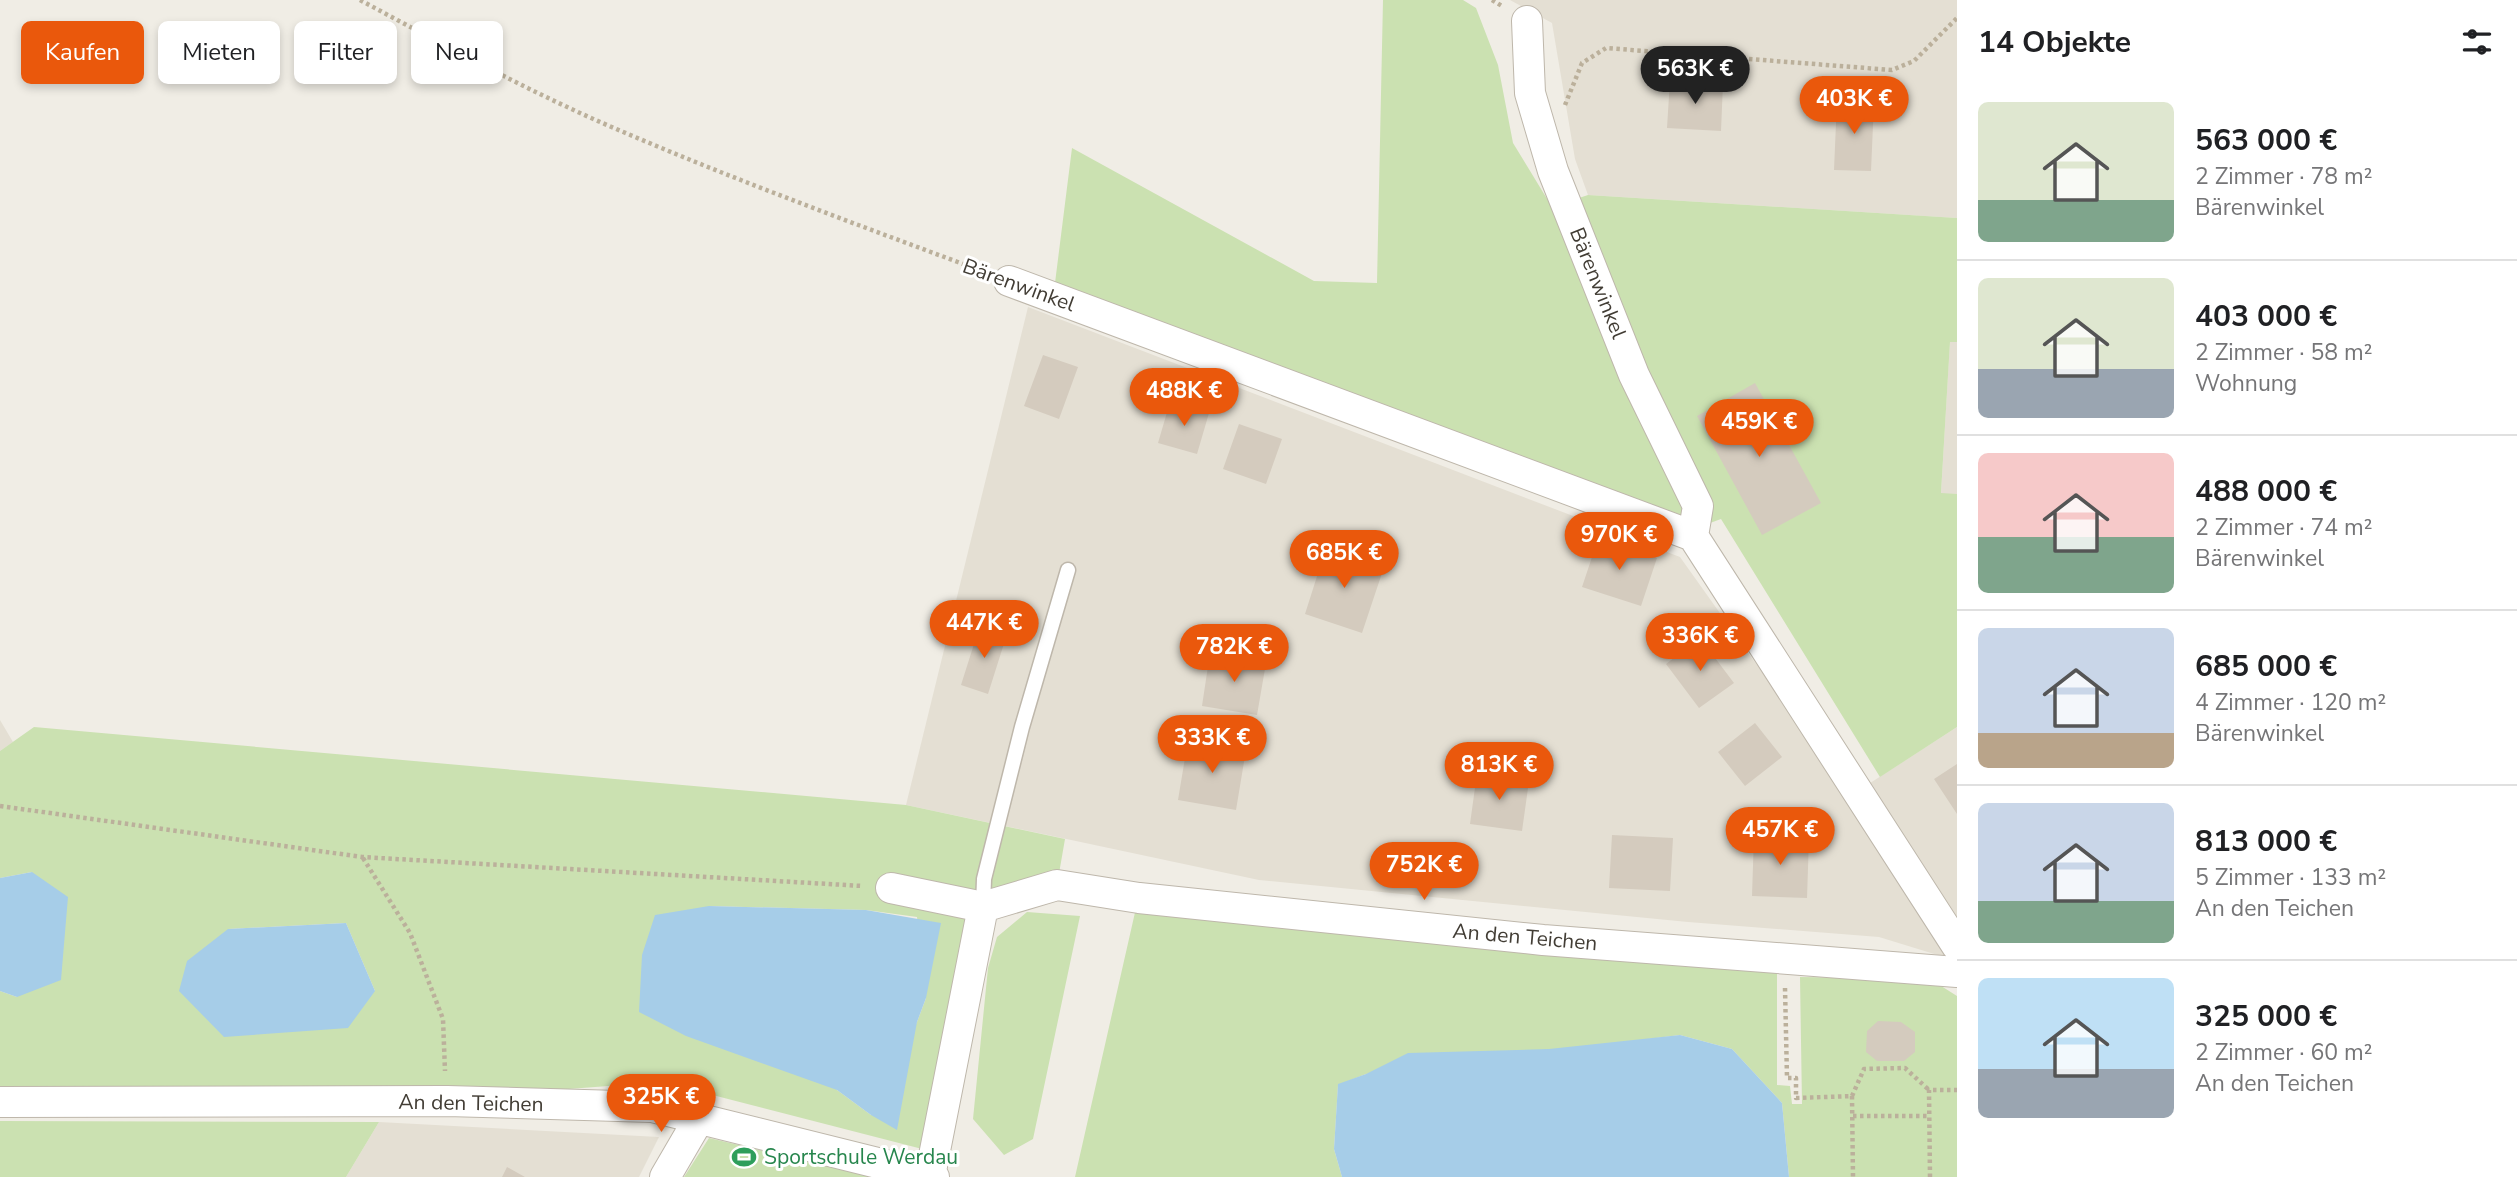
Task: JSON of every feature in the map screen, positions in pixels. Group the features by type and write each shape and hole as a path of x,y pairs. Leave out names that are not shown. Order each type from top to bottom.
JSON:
{"street":[{"name":"Bärenwinkel","path":"1009,281 1693,536 1698,506 1634,375 1553,171 1530,93 1527,21"},
{"path":"1693,536 1957,946"},
{"name":"An den Teichen","path":"891,888 983,907 1057,885 1139,898 1543,940 1957,972"},
{"path":"932,1177 983,907"},
{"name":"An den Teichen","path":"0,1102 447,1101 652,1107 932,1177"},
{"path":"665,1177 700,1117"}],"lane":[{"path":"983,907 984,879 990,853 1022,727 1068,570"}],"path":[{"name":"Bärenwinkel","path":"360,0 479,63 618,130 738,180 1009,281"},
{"path":"1563,111 1582,63 1606,48 1892,70 1914,61 1957,18"},
{"path":"0,806 362,857 891,888"},
{"path":"362,857 410,933 443,1019 447,1101"},
{"path":"1785,959 1787,1079 1796,1079 1796,1098 1852,1096"},
{"path":"1853,1177 1852,1096 1864,1069 1905,1068 1929,1090 1957,1090"},
{"path":"1929,1090 1930,1177"},
{"path":"1853,1116 1929,1116"}],"shaded area":[{"path":"1510,0 1957,0 1957,218 1588,195 1575,159 1552,23"},
{"path":"1028,307 1680,557 1850,796 1957,727 1957,961 1879,937 1688,922 1259,880 906,805"},
{"path":"1950,341 1957,342 1957,494 1941,494"},
{"path":"0,720 13,742 0,751"},
{"path":"379,1122 659,1137 639,1177 346,1177"}],"green space":[{"path":"1383,0 1463,0 1476,8 1498,65 1513,143 1552,207 1588,195 1957,218 1957,342 1950,342 1941,493 1957,494 1957,727 1880,777 1721,519 1699,527 1055,283 1072,148 1314,281 1377,283"},
{"path":"34,727 906,805 1065,839 1057,885 983,907 930,1151 662,1082 392,1102 0,1102 0,991 17,997 32,872 0,878 0,751","holes":["709,906 866,910 917,917 926,998 871,1115 837,1090","346,923 375,991 228,929"]},
{"path":"1136,908 1539,955 1777,967 1777,1085 1790,1086 1792,1104 1802,1104 1800,977 1930,979 1957,996 1957,1177 1789,1177 1782,1103 1732,1049 1680,1035 1366,1074 1338,1085 1334,1149 1342,1177 1075,1177"},
{"path":"1027,912 1080,916 1033,1139 1004,1155 973,1119 988,968 997,937"},
{"path":"0,1121 379,1122 346,1177 0,1177"},
{"name":"Sportschule Werdau","path":"709,1138 874,1177 684,1177"}],"water":[{"path":"32,872 68,897 61,980 17,997 0,991 0,878"},
{"path":"709,906 866,910 941,923 926,998 917,1022 897,1130 837,1090 686,1036 639,1012 642,955 655,915"},
{"path":"346,923 375,991 348,1028 224,1037 179,991 187,961 228,929"},
{"path":"1680,1035 1732,1049 1782,1103 1789,1177 1342,1177 1334,1149 1338,1084 1366,1074 1408,1053 1549,1049"}],"building":[{"path":"1670,80 1723,83 1721,131 1667,128"},
{"path":"1837,100 1874,102 1871,171 1834,170"},
{"path":"1043,355 1078,367 1059,419 1024,406"},
{"path":"1755,383 1821,503 1762,535 1697,416"},
{"path":"1170,402 1209,413 1197,454 1158,443"},
{"path":"1239,424 1282,439 1266,484 1223,469"},
{"path":"1598,539 1657,558 1641,606 1582,587"},
{"path":"1326,548 1384,567 1362,633 1305,614"},
{"path":"980,625 1007,634 988,694 961,685"},
{"path":"1700,638 1734,683 1699,708 1666,664"},
{"path":"1210,653 1266,663 1257,715 1202,706"},
{"path":"1755,723 1782,757 1745,786 1718,752"},
{"path":"1188,740 1246,750 1236,810 1178,800"},
{"path":"1957,764 1957,814 1934,779"},
{"path":"1477,773 1529,781 1522,831 1470,824"},
{"path":"1612,835 1673,838 1670,891 1609,888"},
{"path":"1754,835 1809,838 1807,898 1752,896"},
{"path":"1878,1021 1901,1022 1915,1032 1915,1052 1904,1061 1877,1061 1866,1052 1867,1031"},
{"path":"507,1167 525,1177 502,1177"}],"place":[{"name":"Sportschule Werdau","path":"744,1157"}]}
